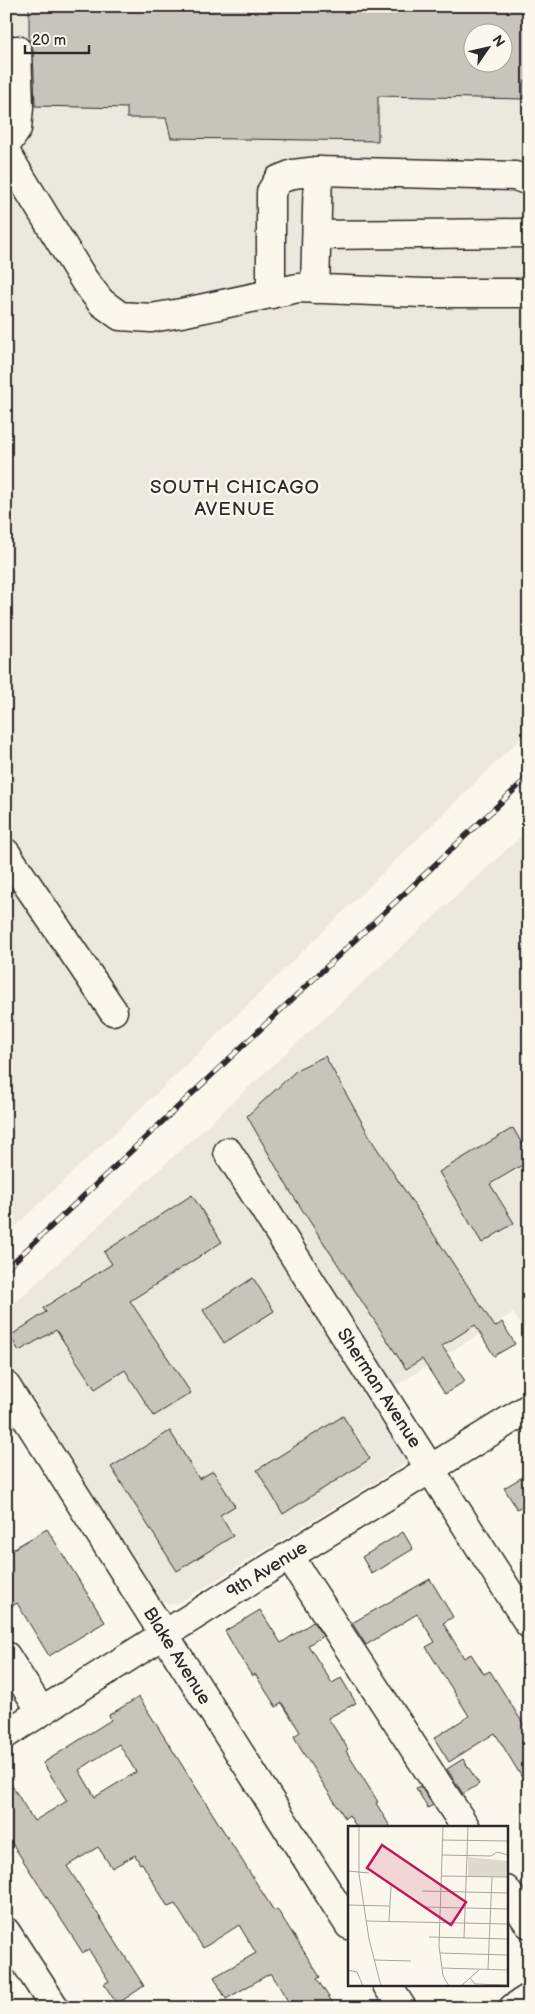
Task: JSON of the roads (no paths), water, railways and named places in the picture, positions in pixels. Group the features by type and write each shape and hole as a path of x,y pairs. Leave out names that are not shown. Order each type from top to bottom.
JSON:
{"street":[{"path":"6,145 17,129 19,107 17,50"},
{"path":"6,153 84,280 101,302 120,316 151,318 298,288 423,293 529,293"},
{"path":"271,294 271,192 278,180 294,174 318,171 515,176 529,181"},
{"path":"315,289 318,171"},
{"path":"317,235 529,233"},
{"path":"6,853 113,1011"},
{"name":"Sherman Avenue","path":"228,1152 529,1624"},
{"name":"Blake Avenue","path":"6,1386 348,1923"},
{"name":"9th Avenue","path":"6,1734 529,1408"},
{"path":"289,1556 465,1826"},
{"path":"6,1656 41,1711"},
{"path":"508,1893 529,1924"},
{"path":"6,1932 55,2008"},
{"path":"388,1986 402,2008"},
{"path":"513,2008 529,1998"}],"railway":[{"path":"6,1269 529,776"}],"district":[{"name":"SOUTH CHICAGO AVENUE","path":"235,498"}]}
